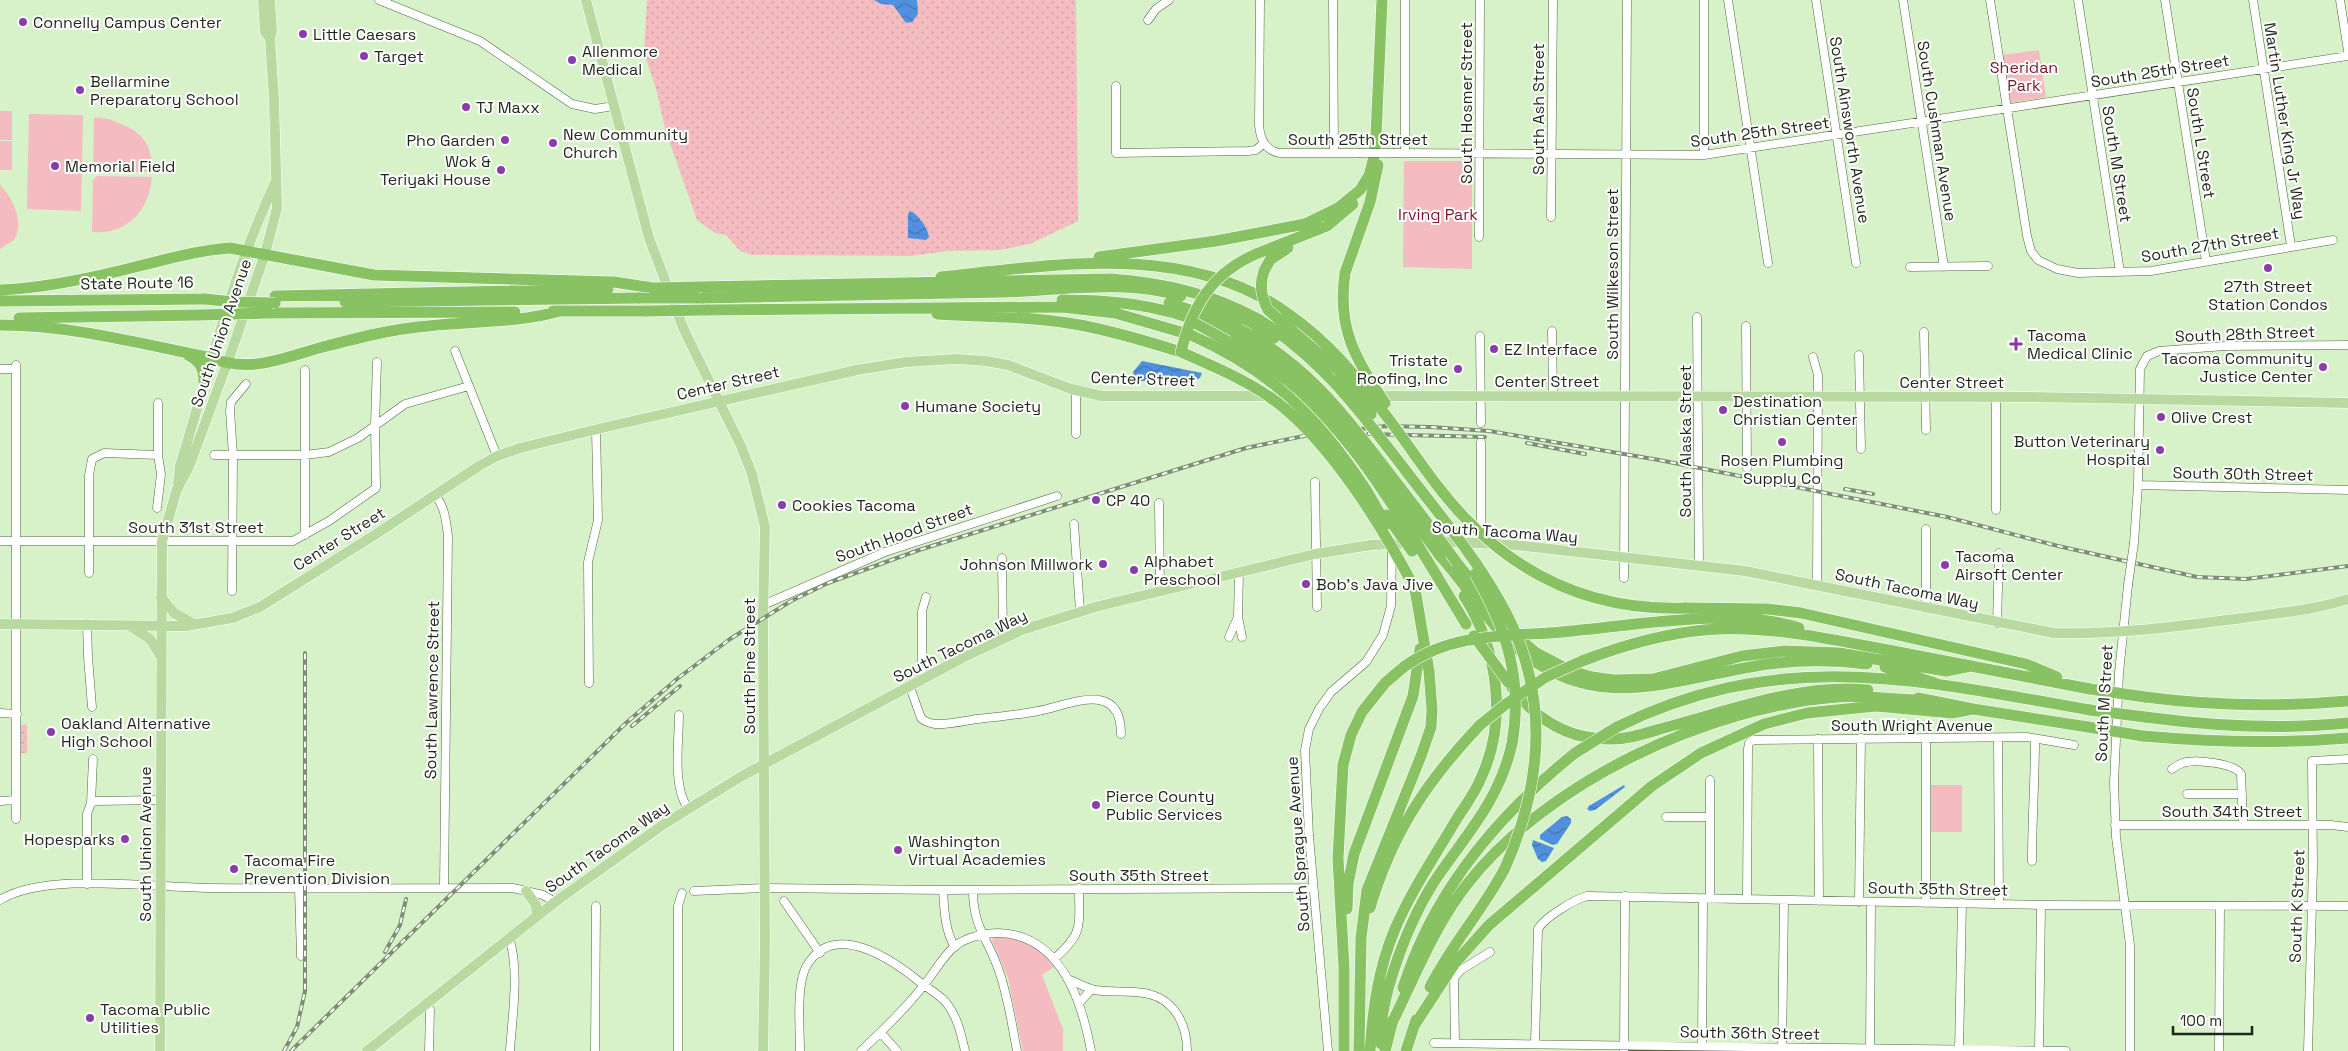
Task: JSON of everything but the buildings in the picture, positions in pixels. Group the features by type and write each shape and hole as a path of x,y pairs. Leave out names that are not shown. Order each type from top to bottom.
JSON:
{"highway":[{"path":"1382,0 1376,136 1370,174 1359,196 1340,221 1328,230 1278,254 1270,260 1264,271 1261,286 1268,310 1312,346 1348,382 1405,464 1410,476"},
{"path":"1376,136 1379,159 1376,180 1346,273 1342,302 1354,352 1422,464"},
{"path":"897,283 1216,241 1305,224 1338,208 1360,190 1370,174"},
{"path":"1181,352 1191,321 1207,289 1218,277 1235,264 1256,254 1327,226 1347,210"},
{"path":"0,290 25,289 98,275 210,249 230,248 374,275 614,282 637,290 653,288 700,292 897,283 1112,279 1168,285 1221,301 1293,342 1343,389 1410,476 1499,600 1520,645 1529,676 1536,718 1534,774 1525,818 1494,890 1439,971 1414,1026 1406,1051"},
{"path":"995,271 1105,262 1161,266 1194,273 1254,294 1287,314 1315,335 1349,366 1422,464 1463,516 1477,530 1518,563 1565,588 1600,600 1642,607 1767,609 1801,613 2026,664 2086,688"},
{"path":"1009,292 1102,287 1150,289 1203,303 1259,324 1296,353 1338,394 1472,569 1500,623 1510,650 1515,685 1516,710 1508,762 1494,795 1431,887 1410,928 1392,975 1382,1030 1383,1051"},
{"path":"273,304 637,290 700,292 1113,293 1148,298 1185,307 1288,360 1338,406 1501,618 1524,643 1559,666 1592,677 1628,681 1653,679 1742,656 1785,651 1839,653 1946,671 1970,666"},
{"name":"State Route 16","path":"0,301 205,298 273,304"},
{"path":"1006,306 1045,300 1128,302 1180,314 1238,333 1283,367 1333,412 1440,556 1490,619 1515,647 1538,664 1558,674 1583,683 1614,688 1642,688 1765,665 1831,661 1891,667 1935,683"},
{"path":"273,304 560,311 1062,306 1099,310 1140,319 1191,335 1238,358 1285,391 1330,439 1523,702 1550,724 1576,734 1610,740 1765,700 1814,691 1852,689 1907,694 1923,700"},
{"name":"State Route 16","path":"0,319 200,315 273,304"},
{"path":"904,308 931,314 1030,319 1094,328 1181,352 1252,386 1278,403 1312,434 1379,525 1415,589"},
{"path":"0,325 24,325 75,332 185,352 212,358 226,364 245,365 272,362 349,340 426,326 540,317 560,311"},
{"path":"1191,321 1240,347 1276,372 1322,414 1378,487 1466,624"},
{"path":"185,352 202,366 204,384"},
{"path":"1359,1051 1361,938 1367,890 1431,727 1431,688 1415,589 1403,552 1364,486"},
{"path":"1370,1051 1376,990 1380,970 1395,929 1407,904 1482,777 1495,720 1494,670 1489,647 1477,619 1440,556"},
{"path":"1344,968 1338,858 1341,776 1344,756 1351,734 1369,702 1385,683 1405,666 1431,651 1456,641 1676,621 1723,619 1768,622 1793,626 1832,639"},
{"path":"1361,938 1378,885 1399,832 1412,809 1441,769 1480,726 1506,704 1546,677 1614,648 1704,630 1755,630 1832,639 2086,688 2144,697 2237,706 2287,706 2348,702"},
{"path":"1344,1051 1344,968 1348,884 1352,860 1413,696 1423,638"},
{"path":"1383,1051 1420,941 1450,888 1497,824 1539,783 1575,753 1618,727 1673,702 1727,687 1771,679 1842,676 1935,683 2090,710 2212,725 2316,726 2348,722"},
{"path":"1392,1026 1433,937 1468,883 1512,835 1571,791 1671,739 1729,719 1781,705 1837,697 1923,700 2143,736 2234,742 2348,738"},
{"path":"1414,1026 1455,963 1488,924 1652,786 1701,753 1764,724 1807,713 1876,706 1952,713 1973,709"}],"main road":[{"name":"South Union Avenue","path":"263,0 265,32 270,38"},
{"name":"South Union Avenue","path":"177,489 189,467 226,364 265,254 277,208 270,0"},
{"name":"South Pine Street","path":"586,0 643,220 684,330 749,467 761,505 765,531 763,1051"},
{"name":"South Union Avenue","path":"160,1051 162,541 177,489 180,466 212,358 248,250 276,182"},
{"name":"Center Street","path":"0,624 161,626 197,625 232,618 260,607 478,466 497,456 719,401 857,370 906,362 986,361 1008,366 1076,390 1102,396 1996,397 2348,403"},
{"name":"South Tacoma Way","path":"367,1051 555,902 688,808 922,679 1003,638 1080,611 1315,554 1392,544 1438,541 1481,543 1625,557 1745,570 1996,623 2054,633 2122,631 2285,612 2348,599"},
{"path":"161,597 174,613 197,625"},
{"path":"129,625 150,640 161,656"},
{"path":"526,891 536,905 537,916"}],"street":[{"path":"379,0 480,41 572,104 595,109 614,106"},
{"path":"1148,20 1156,9 1169,0"},
{"path":"1260,0 1259,125 1264,144"},
{"path":"1333,0 1334,153"},
{"path":"1405,0 1405,153"},
{"name":"South Hosmer Street","path":"1479,237 1480,0"},
{"name":"South Ash Street","path":"1551,217 1553,0"},
{"name":"South Wilkeson Street","path":"1624,578 1627,0"},
{"path":"1704,0 1704,155"},
{"path":"1728,0 1768,262"},
{"name":"South Ainsworth Avenue","path":"1816,0 1856,263"},
{"name":"South Cushman Avenue","path":"1903,0 1944,267"},
{"path":"1990,0 2030,248 2036,258 2050,267 2064,271 2120,272"},
{"name":"South M Street","path":"2078,0 2120,272"},
{"name":"South L Street","path":"2165,0 2206,261"},
{"name":"Martin Luther King Jr Way","path":"2253,0 2290,246"},
{"path":"2340,0 2348,50"},
{"name":"South 25th Street","path":"1116,86 1116,153 1248,151 1256,150 1264,144 1274,152 1280,153 1704,155 2348,56"},
{"name":"South 27th Street","path":"2120,272 2151,271 2333,240"},
{"path":"1910,267 1988,266"},
{"name":"South Alaska Street","path":"1697,317 1699,566"},
{"path":"1746,326 1747,468"},
{"path":"1552,332 1552,396"},
{"path":"1924,332 1926,430"},
{"path":"1480,336 1481,423"},
{"name":"South 28th Street","path":"2145,358 2159,351 2225,346 2348,345"},
{"path":"456,351 497,456"},
{"path":"1859,355 1861,449"},
{"path":"1814,357 1818,372 1817,585"},
{"name":"South M Street","path":"2130,1051 2131,958 2115,825 2114,753 2122,631 2134,543 2138,485 2141,368 2145,358"},
{"path":"375,425 378,362"},
{"path":"0,369 16,367 16,819"},
{"path":"305,370 305,535"},
{"path":"232,591 233,455 231,402 246,384"},
{"path":"214,455 305,455 329,452 342,447 394,410 412,401 445,394 469,386"},
{"path":"1076,390 1076,434"},
{"path":"1996,397 1996,510"},
{"path":"156,508 161,474 158,455 158,403"},
{"name":"South 31st Street","path":"0,541 293,541 376,488 375,425"},
{"path":"589,683 588,562 598,520 596,430"},
{"path":"1481,442 1481,543"},
{"path":"89,573 89,469 92,459 104,453 158,455"},
{"path":"1315,482 1317,607"},
{"name":"South 30th Street","path":"2138,485 2348,490"},
{"name":"South Lawrence Street","path":"435,495 441,502 448,536 444,888"},
{"name":"South Hood Street","path":"764,605 885,552 1057,496"},
{"path":"1159,503 1160,591"},
{"path":"1074,524 1080,611"},
{"path":"1926,529 1926,608"},
{"name":"South Sprague Avenue","path":"1328,1051 1304,765 1307,738 1315,716 1327,696 1366,662 1384,635 1392,606 1392,544"},
{"path":"1996,623 2000,554"},
{"path":"1002,558 1003,638"},
{"path":"1239,572 1238,617 1242,637"},
{"path":"922,679 922,611 926,597"},
{"path":"1229,637 1238,617"},
{"path":"88,624 88,658 92,706"},
{"path":"910,687 921,718 929,723 946,724 1029,713 1076,700 1093,699 1105,702 1115,708 1121,720 1122,734"},
{"path":"0,714 17,714"},
{"path":"679,715 679,788 682,800 688,808"},
{"path":"1859,902 1861,738"},
{"path":"1926,738 1926,903"},
{"path":"1998,738 1998,904"},
{"name":"South Wright Avenue","path":"1747,899 1748,749 1751,742 1763,739 1998,738 2035,739 2074,745"},
{"path":"1818,739 1819,901"},
{"path":"2032,861 2031,819 2035,739"},
{"path":"87,884 87,814 91,803 93,759"},
{"name":"South K Street","path":"2308,1051 2312,761 2348,759"},
{"path":"2172,769 2184,763 2192,762 2233,767 2241,774 2243,825"},
{"path":"1702,1049 1710,780"},
{"path":"2187,794 2242,794"},
{"path":"0,800 16,800"},
{"path":"91,803 96,800 160,800"},
{"path":"1666,817 1710,817"},
{"name":"South 34th Street","path":"2115,825 2312,825 2348,827"},
{"path":"0,900 28,888 45,885 87,884 160,887 513,888 543,895 555,902"},
{"path":"299,888 301,956"},
{"name":"South 35th Street","path":"694,891 765,888 973,890 1313,888"},
{"path":"1054,959 1067,949 1076,936 1079,888"},
{"path":"944,890 944,910 952,942 955,946"},
{"path":"973,890 974,913 981,935 1000,972 1017,1051"},
{"path":"678,1051 678,906 682,893"},
{"path":"1624,1048 1625,896"},
{"name":"South 35th Street","path":"1534,1044 1538,929 1544,921 1583,897 1625,896 1998,904 2348,906"},
{"path":"1782,1049 1784,900"},
{"path":"784,901 820,953"},
{"path":"1870,1050 1871,902"},
{"path":"1959,1051 1962,903"},
{"path":"2039,1051 2041,904"},
{"path":"596,906 596,1051"},
{"path":"2219,1051 2220,906"},
{"path":"861,1051 881,1033 924,985 955,946 981,935 993,933 1016,935 1032,942 1054,959 1070,980 1088,1030 1091,1051"},
{"path":"509,938 512,947 513,972 510,1051"},
{"path":"800,1051 802,979 805,968 820,953 834,946 862,947 886,958 936,993 951,1009 958,1025 965,1051"},
{"path":"1455,1043 1454,978 1461,970 1490,952"},
{"path":"1070,980 1092,989 1146,994 1159,999 1176,1011 1180,1017 1186,1032 1187,1051"},
{"path":"1079,1003 1092,989"},
{"path":"426,1003 430,1010 429,1051"},
{"path":"881,1033 897,1051"},
{"name":"South 36th Street","path":"1434,1043 1702,1049 2066,1051"}],"green space":[{"path":"647,0 1076,0 1078,221 1030,244 1000,250 948,251 910,256 752,255 740,251 726,235 715,233 697,220 666,132 656,89 644,52"},
{"name":"Sheridan Park","path":"2039,50 2046,97 2008,103 2001,55"},
{"path":"0,111 12,111 12,140 0,140"},
{"name":"Memorial Field","path":"29,114 83,115 81,211 27,209"},
{"path":"94,118 105,118 114,121 136,132 149,148 152,172 97,171 93,168"},
{"path":"0,141 12,141 12,170 0,170"},
{"name":"Irving Park","path":"1404,161 1472,161 1472,269 1403,267"},
{"path":"97,176 152,177 150,189 141,210 126,225 105,232 92,232 93,180"},
{"path":"0,185 13,204 18,219 18,226 14,240 0,249"},
{"path":"27,724 27,753 21,753 21,725"},
{"path":"1931,785 1962,785 1962,832 1931,832"},
{"path":"994,935 1028,943 1047,958 1054,967 1042,975 1063,1029 1063,1051 1023,1051 1008,978 992,941"}],"water":[{"path":"874,0 917,0 918,14 912,22 906,23 893,5 881,4"},
{"path":"910,211 925,226 929,237 926,240 908,238 908,214"},
{"path":"1142,361 1202,373 1200,378 1195,380 1139,381 1134,378 1133,372"},
{"path":"1624,785 1625,787 1595,810 1590,811 1587,809 1589,806"},
{"path":"1567,816 1571,819 1571,823 1557,844 1553,845 1540,839 1540,835 1562,817"},
{"path":"1533,840 1554,848 1546,861 1542,862 1538,859 1532,845"}],"railway":[{"path":"291,1051 626,723 677,679 730,639 791,601 828,583 919,550 1246,448 1304,436 1385,426 1489,431 1659,460 1947,517 2058,546 2197,577 2246,579 2348,566"},
{"path":"1368,434 1485,437"},
{"path":"1527,443 1585,454"},
{"path":"1845,489 1873,494"},
{"path":"284,1051 297,1027 305,991 305,653"},
{"path":"632,726 680,686"},
{"path":"385,952 400,925 406,899"}],"place":[{"name":"Connelly Campus Center","path":"23,22"},
{"name":"Little Caesars","path":"303,34"},
{"name":"Target","path":"364,56"},
{"name":"Allenmore Medical","path":"572,60"},
{"name":"Bellarmine Preparatory School","path":"80,90"},
{"name":"TJ Maxx","path":"466,107"},
{"name":"Pho Garden","path":"505,140"},
{"name":"New Community Church","path":"553,143"},
{"name":"Memorial Field","path":"55,166"},
{"name":"Wok & Teriyaki House","path":"501,170"},
{"name":"27th Street Station Condos","path":"2268,268"},
{"name":"Tacoma Medical Clinic","path":"2016,344"},
{"name":"EZ Interface","path":"1494,349"},
{"name":"Tacoma Community Justice Center","path":"2323,367"},
{"name":"Tristate Roofing, Inc","path":"1458,369"},
{"name":"Humane Society","path":"905,406"},
{"name":"Destination Christian Center","path":"1723,410"},
{"name":"Olive Crest","path":"2161,417"},
{"name":"Rosen Plumbing Supply Co","path":"1782,442"},
{"name":"Button Veterinary Hospital","path":"2160,450"},
{"name":"CP 40","path":"1096,500"},
{"name":"Cookies Tacoma","path":"782,505"},
{"name":"Johnson Millwork","path":"1103,564"},
{"name":"Tacoma Airsoft Center","path":"1945,565"},
{"name":"Alphabet Preschool","path":"1134,570"},
{"name":"Bob's Java Jive","path":"1306,584"},
{"name":"Oakland Alternative High School","path":"51,732"},
{"name":"Pierce County Public Services","path":"1096,805"},
{"name":"Hopesparks","path":"125,839"},
{"name":"Washington Virtual Academies","path":"898,850"},
{"name":"Tacoma Fire Prevention Division","path":"234,869"},
{"name":"Tacoma Public Utilities","path":"90,1018"}]}
